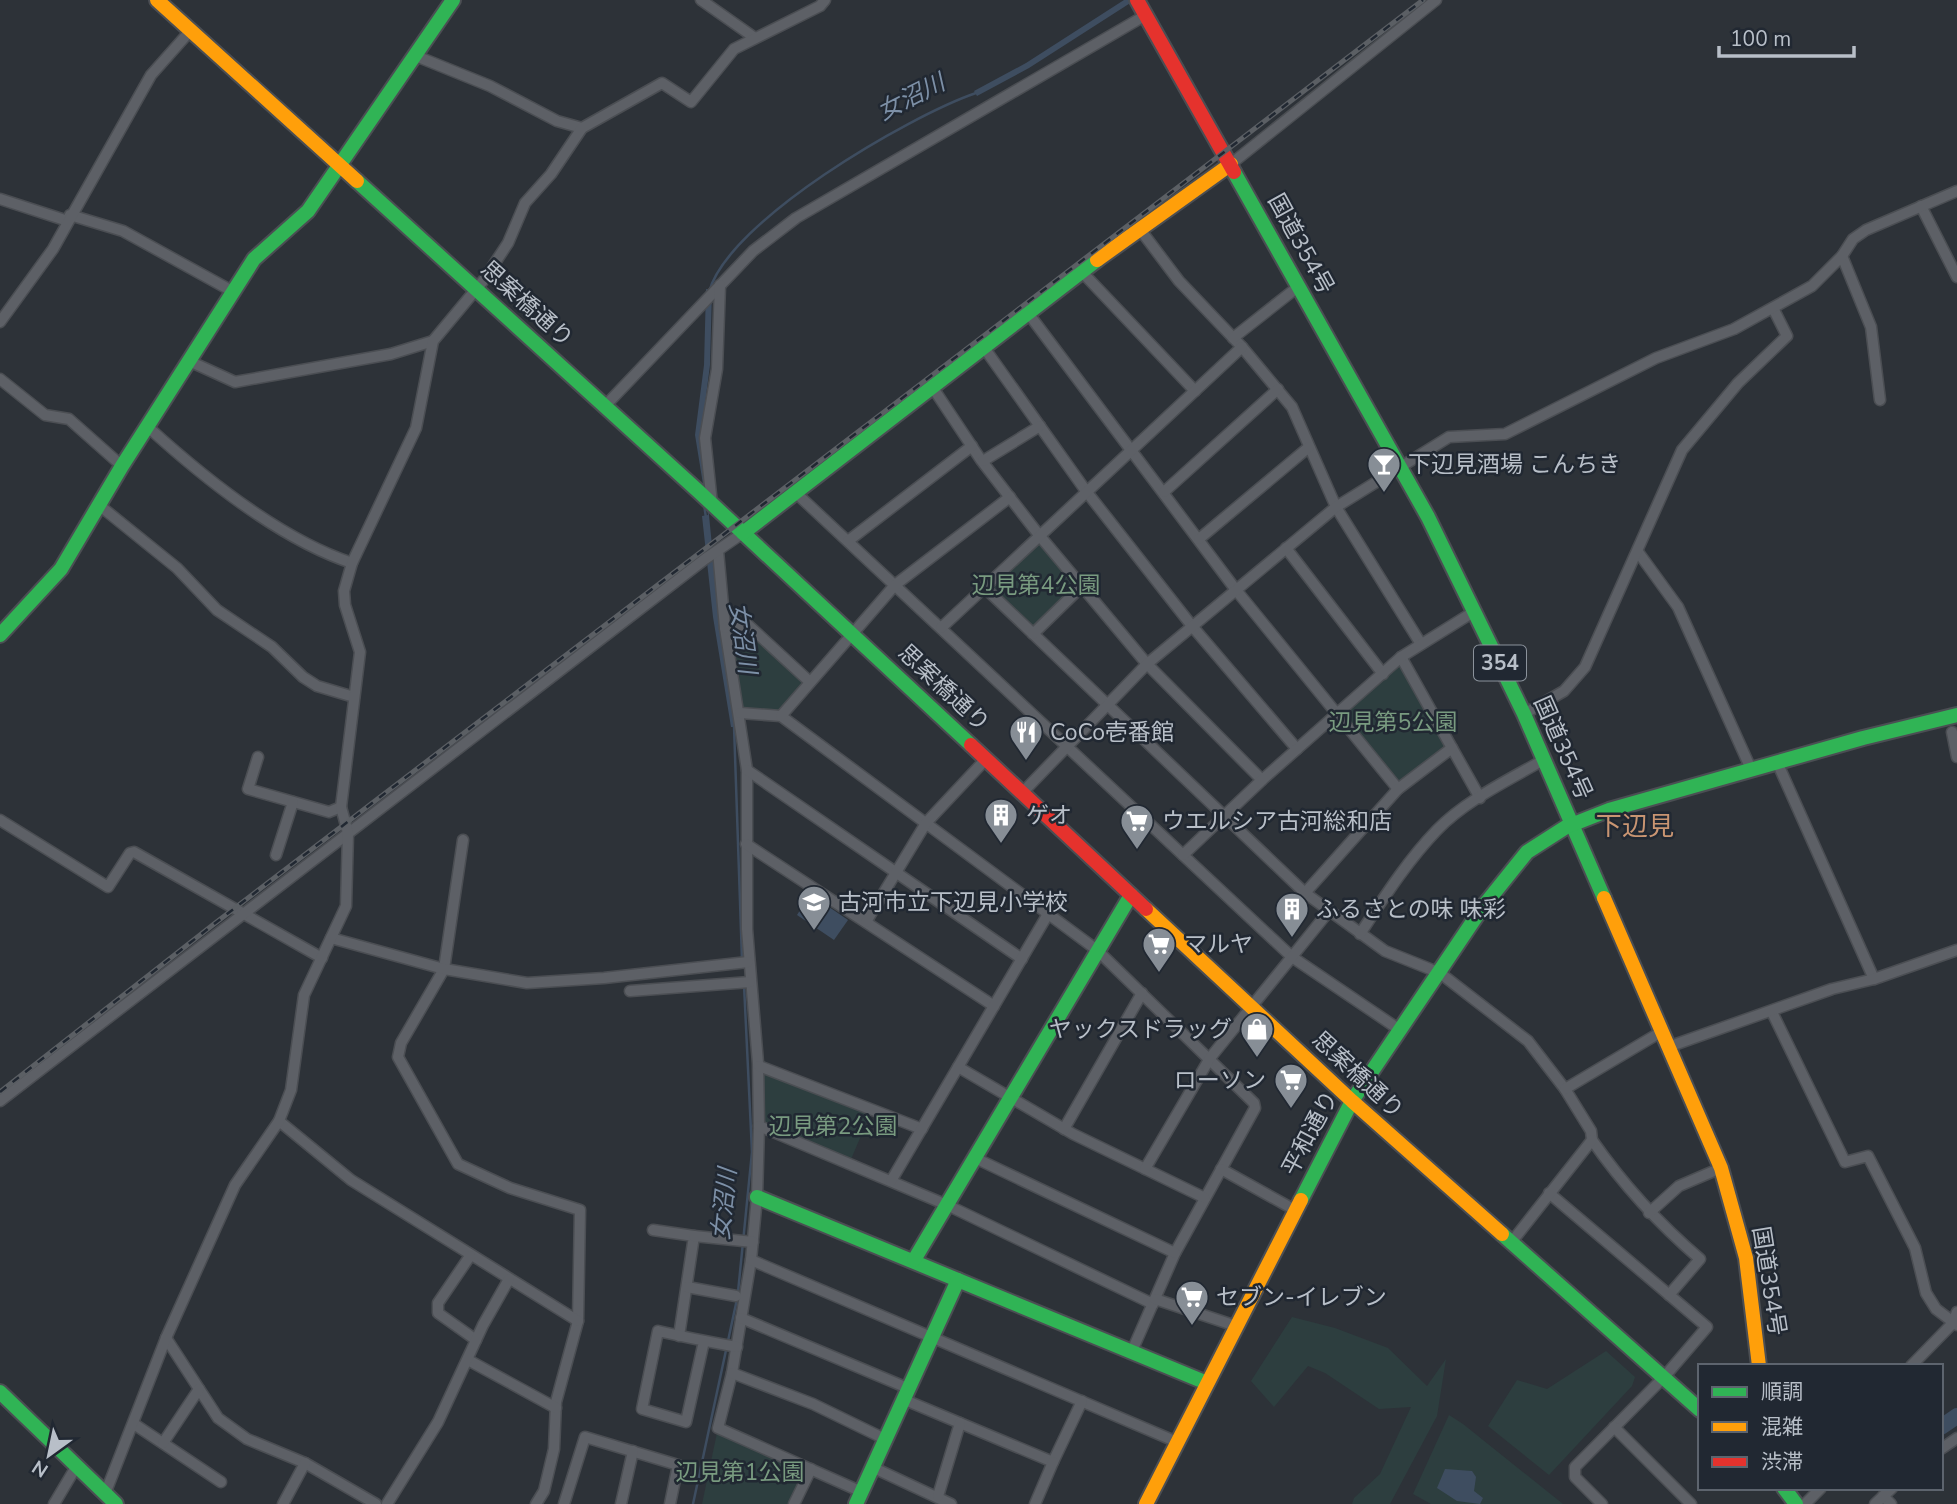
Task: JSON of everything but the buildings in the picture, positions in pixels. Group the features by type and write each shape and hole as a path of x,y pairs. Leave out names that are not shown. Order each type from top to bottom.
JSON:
{"main road":[{"name":"思案橋通り","path":"157,0 697,490 1352,1101 1698,1408"},
{"path":"0,635 61,569 122,466 254,259 308,211 453,0"},
{"name":"国道354号","path":"1138,1 1400,468 1475,611 1545,759 1721,1168 1746,1258 1759,1364"},
{"path":"743,533 1139,228 1231,164"},
{"name":"平和通り","path":"1146,1504 1352,1101 1504,878 1527,852 1572,825 1609,810 1952,716"},
{"path":"914,1260 1131,895"},
{"path":"757,1197 1207,1382"},
{"path":"859,1498 958,1280"},
{"path":"0,1392 110,1499"}],"street":[{"path":"701,0 755,38"},
{"path":"1231,164 1436,0"},
{"path":"110,1499 166,1338 235,1185 279,1121 291,1090 304,995 346,906 348,833 341,807 360,652 345,605 344,592 352,563 416,428 433,341 476,289 508,243 525,203 551,174 582,128 662,83 691,102 726,57 819,2"},
{"path":"605,406 752,251 796,218 1146,15"},
{"path":"0,321 53,249 151,75 191,30"},
{"path":"416,56 489,86 557,121 582,128"},
{"path":"1022,793 1147,664 1336,507 1449,437 1505,434 1656,358 1734,329 1812,286 1842,256 1853,239 1866,230 1957,191"},
{"path":"0,199 123,231 232,291"},
{"path":"1921,206 1957,277"},
{"path":"1139,228 1179,281 1242,347 1292,407 1336,507 1421,644"},
{"path":"1842,256 1871,327 1880,400"},
{"path":"1082,272 1195,391"},
{"path":"1233,338 1299,286"},
{"path":"710,502 705,438 717,369 717,287"},
{"path":"1524,714 1564,691 1585,667 1682,450 1738,383 1787,336 1773,308"},
{"path":"1028,313 1132,448 1236,590 1398,789"},
{"path":"189,361 235,382 391,354 433,341"},
{"path":"941,628 1242,347"},
{"path":"985,349 1086,491 1192,626 1297,749"},
{"path":"0,379 45,415 69,419 122,466"},
{"path":"933,388 1010,497 1147,664 1262,780"},
{"path":"1164,492 1278,389"},
{"path":"983,461 1040,426"},
{"path":"148,427 199,473 227,492 319,552 352,563"},
{"path":"848,541 972,446"},
{"path":"1199,539 1309,447"},
{"path":"796,493 1292,957 1400,1030"},
{"path":"781,716 895,585 1010,497"},
{"path":"99,505 177,568 217,610 272,648 303,677 317,686 354,697"},
{"path":"0,1101 712,554 743,533"},
{"path":"1286,548 1383,674"},
{"path":"1638,552 1678,607 1751,769"},
{"path":"712,554 740,713 747,770 748,962 759,1066 757,1197 751,1260 732,1373 718,1428 811,1469 859,1498"},
{"path":"1033,634 1082,586"},
{"path":"984,587 1106,706 1329,912 1385,951 1440,973 1528,1041 1565,1088 1591,1131 1592,1140 1649,1213 1700,1259 1669,1295"},
{"path":"1183,855 1223,815 1401,657 1475,611"},
{"path":"725,628 747,624 810,682"},
{"path":"1401,657 1480,798"},
{"path":"740,713 781,716 1097,950 1210,1058 1255,1108 1175,1254 1132,1351"},
{"path":"1952,716 1957,757"},
{"path":"1306,892 1398,789 1452,748"},
{"path":"258,757 248,789 329,812 341,807"},
{"path":"866,922 926,823 986,759"},
{"path":"1360,934 1396,880 1437,830 1480,798 1545,759"},
{"path":"1777,762 1874,979"},
{"path":"747,770 1022,959"},
{"path":"275,855 293,802"},
{"path":"0,821 108,887 130,853 134,852 322,958"},
{"path":"463,840 444,969 401,1043 398,1057 458,1164 510,1188 580,1210 579,1321 567,1354 556,1408 554,1449 544,1491 536,1504"},
{"path":"747,844 994,1006"},
{"path":"1145,1169 1210,1058 1329,912"},
{"path":"891,1181 1048,914"},
{"path":"331,938 444,969 527,983 748,962"},
{"path":"1668,1048 1832,989 1874,979 1957,950"},
{"path":"676,970 677,987"},
{"path":"630,991 750,982"},
{"path":"1064,1129 1142,993"},
{"path":"1772,1012 1845,1162 1868,1156 1915,1248 1926,1293 1936,1309 1955,1324"},
{"path":"1565,1088 1661,1032"},
{"path":"759,1066 922,1129"},
{"path":"958,1067 1064,1129 1205,1198"},
{"path":"279,1121 351,1180 579,1321"},
{"path":"759,1126 947,1205 1154,1302 1236,1326"},
{"path":"1510,1244 1592,1140"},
{"path":"975,1157 1175,1254"},
{"path":"1649,1213 1679,1186 1721,1168"},
{"path":"1221,1170 1295,1210"},
{"path":"1549,1193 1707,1327 1665,1376 1575,1467 1575,1476 1602,1504"},
{"path":"653,1230 753,1242"},
{"path":"679,1336 694,1236"},
{"path":"470,1256 439,1303 438,1313 476,1340"},
{"path":"751,1260 1177,1442"},
{"path":"387,1504 438,1422 476,1340 509,1279"},
{"path":"687,1287 736,1296"},
{"path":"1913,1364 1955,1324 1957,1312"},
{"path":"741,1318 907,1394 960,1423 1053,1462"},
{"path":"704,1340 686,1422 642,1409 658,1331 679,1336 704,1340 737,1347"},
{"path":"166,1338 218,1418 247,1439 305,1463 376,1504"},
{"path":"468,1360 556,1408"},
{"path":"732,1373 813,1404 887,1440"},
{"path":"163,1443 199,1389"},
{"path":"1035,1504 1082,1401"},
{"path":"938,1496 960,1423"},
{"path":"134,1424 221,1482"},
{"path":"1614,1427 1691,1504"},
{"path":"564,1504 585,1437 678,1465 670,1504"},
{"path":"621,1504 633,1451"},
{"path":"283,1504 305,1463"},
{"path":"54,1504 76,1467"},
{"path":"874,1468 951,1504"},
{"path":"794,1504 811,1469"},
{"path":"1805,1504 1819,1490"},
{"path":"1875,1504 1887,1492 1891,1504"}],"green space":[{"name":"辺見第4公園","path":"1039,535 1082,586 1033,634 984,587"},
{"path":"747,624 810,682 781,716 740,713 725,628"},
{"name":"辺見第5公園","path":"1401,657 1452,748 1398,789 1337,714"},
{"name":"辺見第2公園","path":"759,1066 872,1110 849,1164 759,1126"},
{"path":"1292,1317 1335,1328 1388,1348 1427,1386 1446,1359 1437,1416 1390,1504 1352,1504 1354,1498 1380,1474 1411,1407 1379,1409 1325,1373 1308,1366 1274,1407 1251,1381"},
{"path":"1606,1351 1635,1377 1632,1386 1549,1475 1488,1426 1517,1380 1547,1389"},
{"path":"1449,1415 1563,1504 1431,1504 1413,1494"},
{"name":"辺見第1公園","path":"718,1428 811,1469 794,1504 702,1504"}],"water":[{"path":"1124,0 1135,0 1029,68 977,96 974,91 1026,63"},
{"path":"706,289 712,290 710,365 701,435 719,616 737,727 731,727 713,617 702,516 708,515 695,435 704,365"},
{"path":"810,894 848,920 834,940 797,915"},
{"path":"1445,1469 1472,1471 1476,1477 1474,1491 1483,1498 1480,1504 1457,1501 1437,1488"}],"waterway":[{"name":"女沼川","path":"709,292 723,264 749,234 824,174 909,124 976,93"},
{"name":"女沼川","path":"704,504 706,518"},
{"name":"女沼川","path":"734,726 742,960"},
{"name":"女沼川","path":"738,1292 752,1152 744,985"},
{"name":"女沼川","path":"693,1504 737,1299"},
{"path":"1943,1426 1957,1416"}],"railway":[{"path":"0,1092 214,924 1423,0"}],"traffic: fast":[{"path":"0,635 61,569 122,466 254,259 308,211 453,0"},
{"path":"1234,172 1428,517 1524,714 1604,898"},
{"path":"357,181 697,490 971,745"},
{"path":"743,533 1097,260"},
{"path":"1301,1200 1352,1101 1482,908 1527,852 1566,827 1609,810 1863,738 1957,715"},
{"path":"914,1260 1131,895"},
{"path":"757,1197 1207,1383"},
{"path":"1502,1234 1698,1408"},
{"path":"856,1504 958,1280"},
{"path":"0,1392 116,1504"},
{"path":"1786,1490 1796,1504"}],"traffic: slow":[{"path":"157,0 357,181"},
{"path":"1097,260 1231,164"},
{"path":"1604,898 1721,1168 1746,1258 1759,1364"},
{"path":"1146,909 1352,1101 1502,1234"},
{"path":"1146,1504 1301,1200"}],"traffic: jam":[{"path":"1137,0 1234,172"},
{"path":"971,745 1146,909"}],"place":[{"name":"下辺見酒場 こんちき","path":"1384,494"},
{"name":"CoCo壱番館","path":"1026,762"},
{"name":"ゲオ","path":"1001,845"},
{"name":"ウエルシア古河総和店","path":"1137,851"},
{"name":"古河市立下辺見小学校","path":"814,932"},
{"name":"ふるさとの味 味彩","path":"1292,939"},
{"name":"マルヤ","path":"1159,974"},
{"name":"ヤックスドラッグ","path":"1257,1059"},
{"name":"ローソン","path":"1291,1110"},
{"name":"セブン-イレブン","path":"1192,1327"}],"district":[{"name":"下辺見","path":"1635,826"}]}
